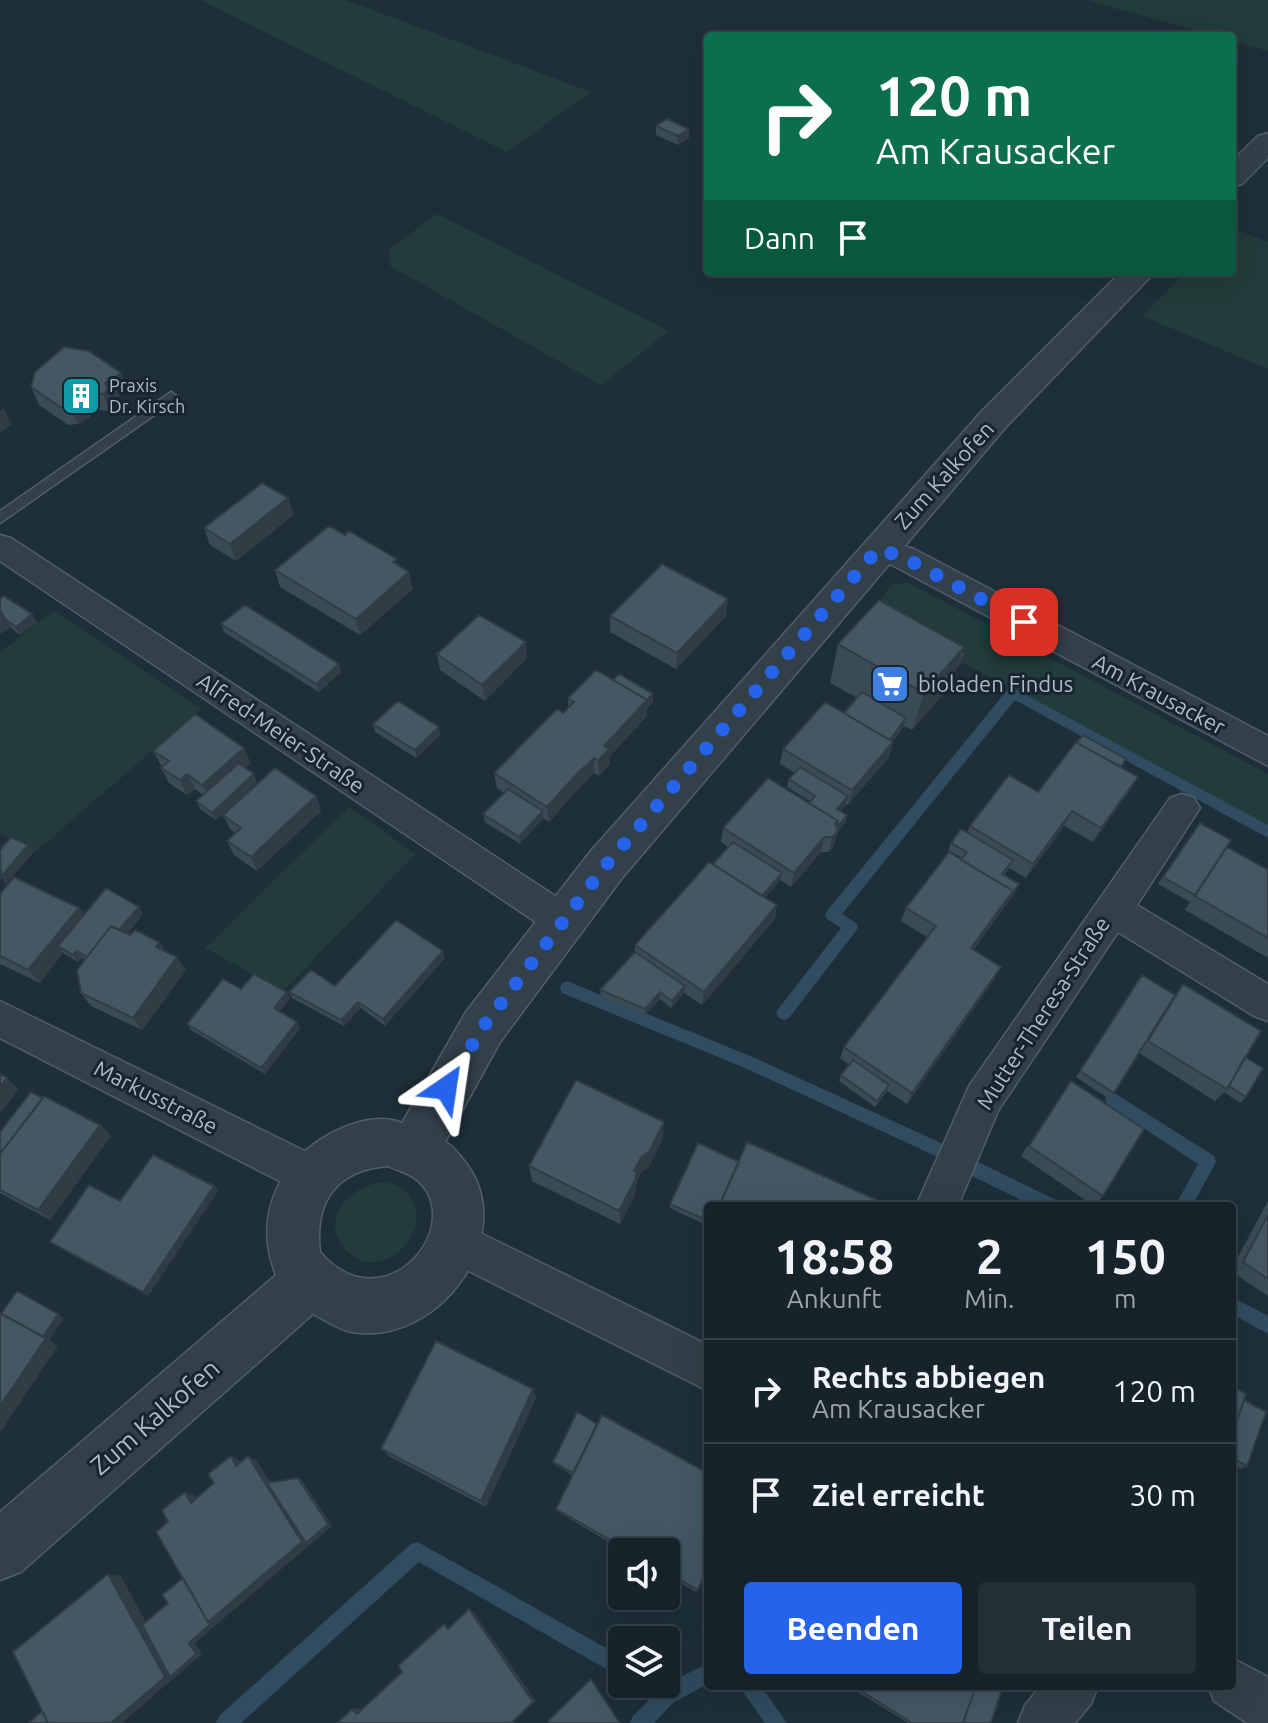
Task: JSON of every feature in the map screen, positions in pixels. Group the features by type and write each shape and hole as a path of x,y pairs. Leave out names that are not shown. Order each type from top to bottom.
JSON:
{"street":[{"path":"1236,174 1268,142"},
{"name":"Zum Kalkofen","path":"415,1148 438,1100 483,1027 606,865 994,419 1135,276"},
{"name":"Alfred-Meier-Straße","path":"0,546 562,920"},
{"name":"Am Krausacker","path":"878,549 903,557 1268,752"},
{"name":"Mutter-Theresa-Straße","path":"939,1202 983,1099 1182,808"},
{"name":"Mutter-Theresa-Straße","path":"1112,909 1268,1004"},
{"name":"Markusstraße","path":"0,1019 312,1176"},
{"path":"390,1142 415,1148 439,1163 454,1186 460,1213 456,1242 442,1269 419,1291 391,1304 360,1307 332,1300 309,1282 296,1257 291,1230 298,1201 312,1176 335,1156 361,1144 390,1142"},
{"path":"456,1242 704,1367"},
{"name":"Zum Kalkofen","path":"0,1551 309,1282"},
{"path":"1236,1686 1268,1707"},
{"path":"1043,1723 1070,1690"}],"lane":[{"path":"0,518 171,397"}],"green space":[{"path":"200,0 346,0 591,92 507,152"},
{"path":"1087,0 1268,0 1268,51 1236,42 1236,32 1200,32"},
{"path":"437,214 669,331 601,385 390,266 388,250"},
{"path":"1236,230 1268,242 1268,369 1142,316 1181,276 1236,276"},
{"path":"907,582 1268,774 1268,829 870,612 892,585"},
{"path":"54,611 201,709 35,852 0,833 0,652"},
{"path":"349,807 416,854 283,991 205,948"},
{"path":"387,1182 407,1193 416,1209 415,1226 408,1242 395,1255 379,1262 361,1261 345,1249 337,1237 337,1214 351,1195 362,1188"}],"building":[{"path":"667,119 689,129 678,136 656,126"},
{"path":"64,347 89,351 121,373 105,383 108,390 103,394 83,391 82,400 71,407 60,407 31,387 35,372"},
{"path":"262,483 288,498 230,544 204,528"},
{"path":"329,526 345,535 349,531 397,559 393,562 409,572 356,619 275,570"},
{"path":"662,564 728,599 677,653 610,616"},
{"path":"4,596 32,614 16,627 6,620 0,610 0,599"},
{"path":"879,600 964,647 924,693 838,644"},
{"path":"245,605 339,664 316,684 221,624"},
{"path":"479,615 526,642 482,685 437,654"},
{"path":"596,670 647,700 604,746 609,749 598,761 594,758 547,807 494,773 557,709 563,713 574,702 568,698"},
{"path":"619,674 653,694 647,700 613,680"},
{"path":"862,692 906,718 890,740 844,713"},
{"path":"398,701 439,727 415,750 373,724"},
{"path":"825,702 893,742 852,790 783,749"},
{"path":"195,714 244,748 202,785 187,774 180,780 161,768 169,761 153,751"},
{"path":"1083,735 1126,759 1121,767 1077,743"},
{"path":"1076,742 1138,777 1101,828 1072,811 1033,864 970,826 1009,775 1038,792"},
{"path":"239,763 254,774 212,813 196,801"},
{"path":"800,767 848,796 837,809 847,815 837,828 838,821 809,803 815,796 789,779"},
{"path":"275,768 316,796 251,857 227,841 241,828 223,815"},
{"path":"768,778 838,821 835,824 838,831 833,837 824,837 794,873 723,828"},
{"path":"508,789 543,811 519,837 483,814"},
{"path":"1200,823 1231,840 1195,895 1163,877"},
{"path":"961,829 1013,860 1002,874 1019,884 1009,898 1013,891 961,860 967,852 951,843"},
{"path":"11,837 28,845 1,877 0,850"},
{"path":"733,842 782,873 762,896 713,864"},
{"path":"1227,847 1268,870 1268,938 1195,896"},
{"path":"949,852 1013,891 971,948 1001,967 912,1093 844,1047 936,926 906,908"},
{"path":"709,862 777,905 704,992 635,945"},
{"path":"14,877 79,908 28,970 0,956 0,894"},
{"path":"106,888 139,907 119,930 111,926 87,957 77,951 73,955 58,946"},
{"path":"396,920 443,951 383,1019 358,1002 341,1020 289,992 311,970 335,986"},
{"path":"111,926 130,935 135,930 159,942 156,947 177,957 133,1018 81,993 77,970"},
{"path":"635,952 685,986 672,1001 660,992 645,1009 600,990"},
{"path":"254,974 287,992 274,1008 297,1022 261,1068 187,1024 223,979 241,989"},
{"path":"1142,975 1175,995 1114,1093 1080,1071"},
{"path":"1183,984 1261,1031 1227,1089 1148,1041"},
{"path":"1245,1057 1263,1068 1246,1097 1229,1086"},
{"path":"853,1060 889,1085 877,1101 841,1075"},
{"path":"0,1074 7,1078 0,1087"},
{"path":"576,1080 664,1122 649,1152 642,1156 634,1171 637,1172 635,1180 619,1211 529,1166"},
{"path":"1071,1081 1144,1129 1103,1196 1029,1146"},
{"path":"31,1092 43,1098 3,1150 0,1149 0,1132"},
{"path":"44,1096 100,1125 38,1210 0,1190 0,1154"},
{"path":"747,1142 877,1200 876,1202 721,1202"},
{"path":"698,1143 739,1162 721,1202 704,1202 704,1219 670,1204"},
{"path":"153,1155 214,1186 143,1292 50,1242 89,1185 120,1201"},
{"path":"1268,1215 1268,1279 1243,1262"},
{"path":"17,1291 58,1314 43,1337 1,1314"},
{"path":"0,1313 46,1338 0,1406"},
{"path":"436,1341 533,1389 481,1501 381,1449"},
{"path":"1236,1388 1246,1394 1236,1424"},
{"path":"1244,1400 1266,1412 1247,1466 1236,1460 1236,1424"},
{"path":"577,1412 597,1424 573,1473 553,1462"},
{"path":"602,1415 704,1471 704,1576 698,1590 680,1580 680,1538 608,1539 556,1509"},
{"path":"231,1456 236,1466 248,1456 302,1542 208,1622 156,1532 168,1522 162,1510 185,1492 191,1503 214,1483 208,1474"},
{"path":"298,1478 328,1524 306,1543 267,1483"},
{"path":"108,1574 165,1677 111,1723 48,1723 13,1652"},
{"path":"183,1578 208,1622 213,1622 189,1643 196,1654 170,1677 142,1625 168,1603 162,1595"},
{"path":"469,1609 533,1702 511,1723 337,1723 352,1709 357,1714 402,1672 398,1666 444,1624 448,1629"},
{"path":"591,1679 620,1723 549,1723 548,1721"},
{"path":"859,1690 975,1690 963,1723 912,1723"},
{"path":"975,1690 1002,1690 991,1723 963,1723"},
{"path":"42,1711 48,1723 29,1723"}],"waterway":[{"path":"784,1013 851,927 832,915 1013,693 1268,832"},
{"path":"567,988 750,1063 935,1148"},
{"path":"1113,1099 1208,1161 1185,1202"},
{"path":"974,1168 1042,1202"},
{"path":"1236,1307 1268,1325"},
{"path":"226,1723 418,1551 608,1660"},
{"path":"680,1688 704,1675"},
{"path":"752,1690 777,1723"},
{"path":"640,1723 664,1698"}],"place":[{"name":"Praxis Dr. Kirsch","path":"81,396"},
{"name":"bioladen Findus","path":"890,684"}],"route":[{"path":"446,1088 483,1027 606,865 878,549 903,557 1024,622"}]}
